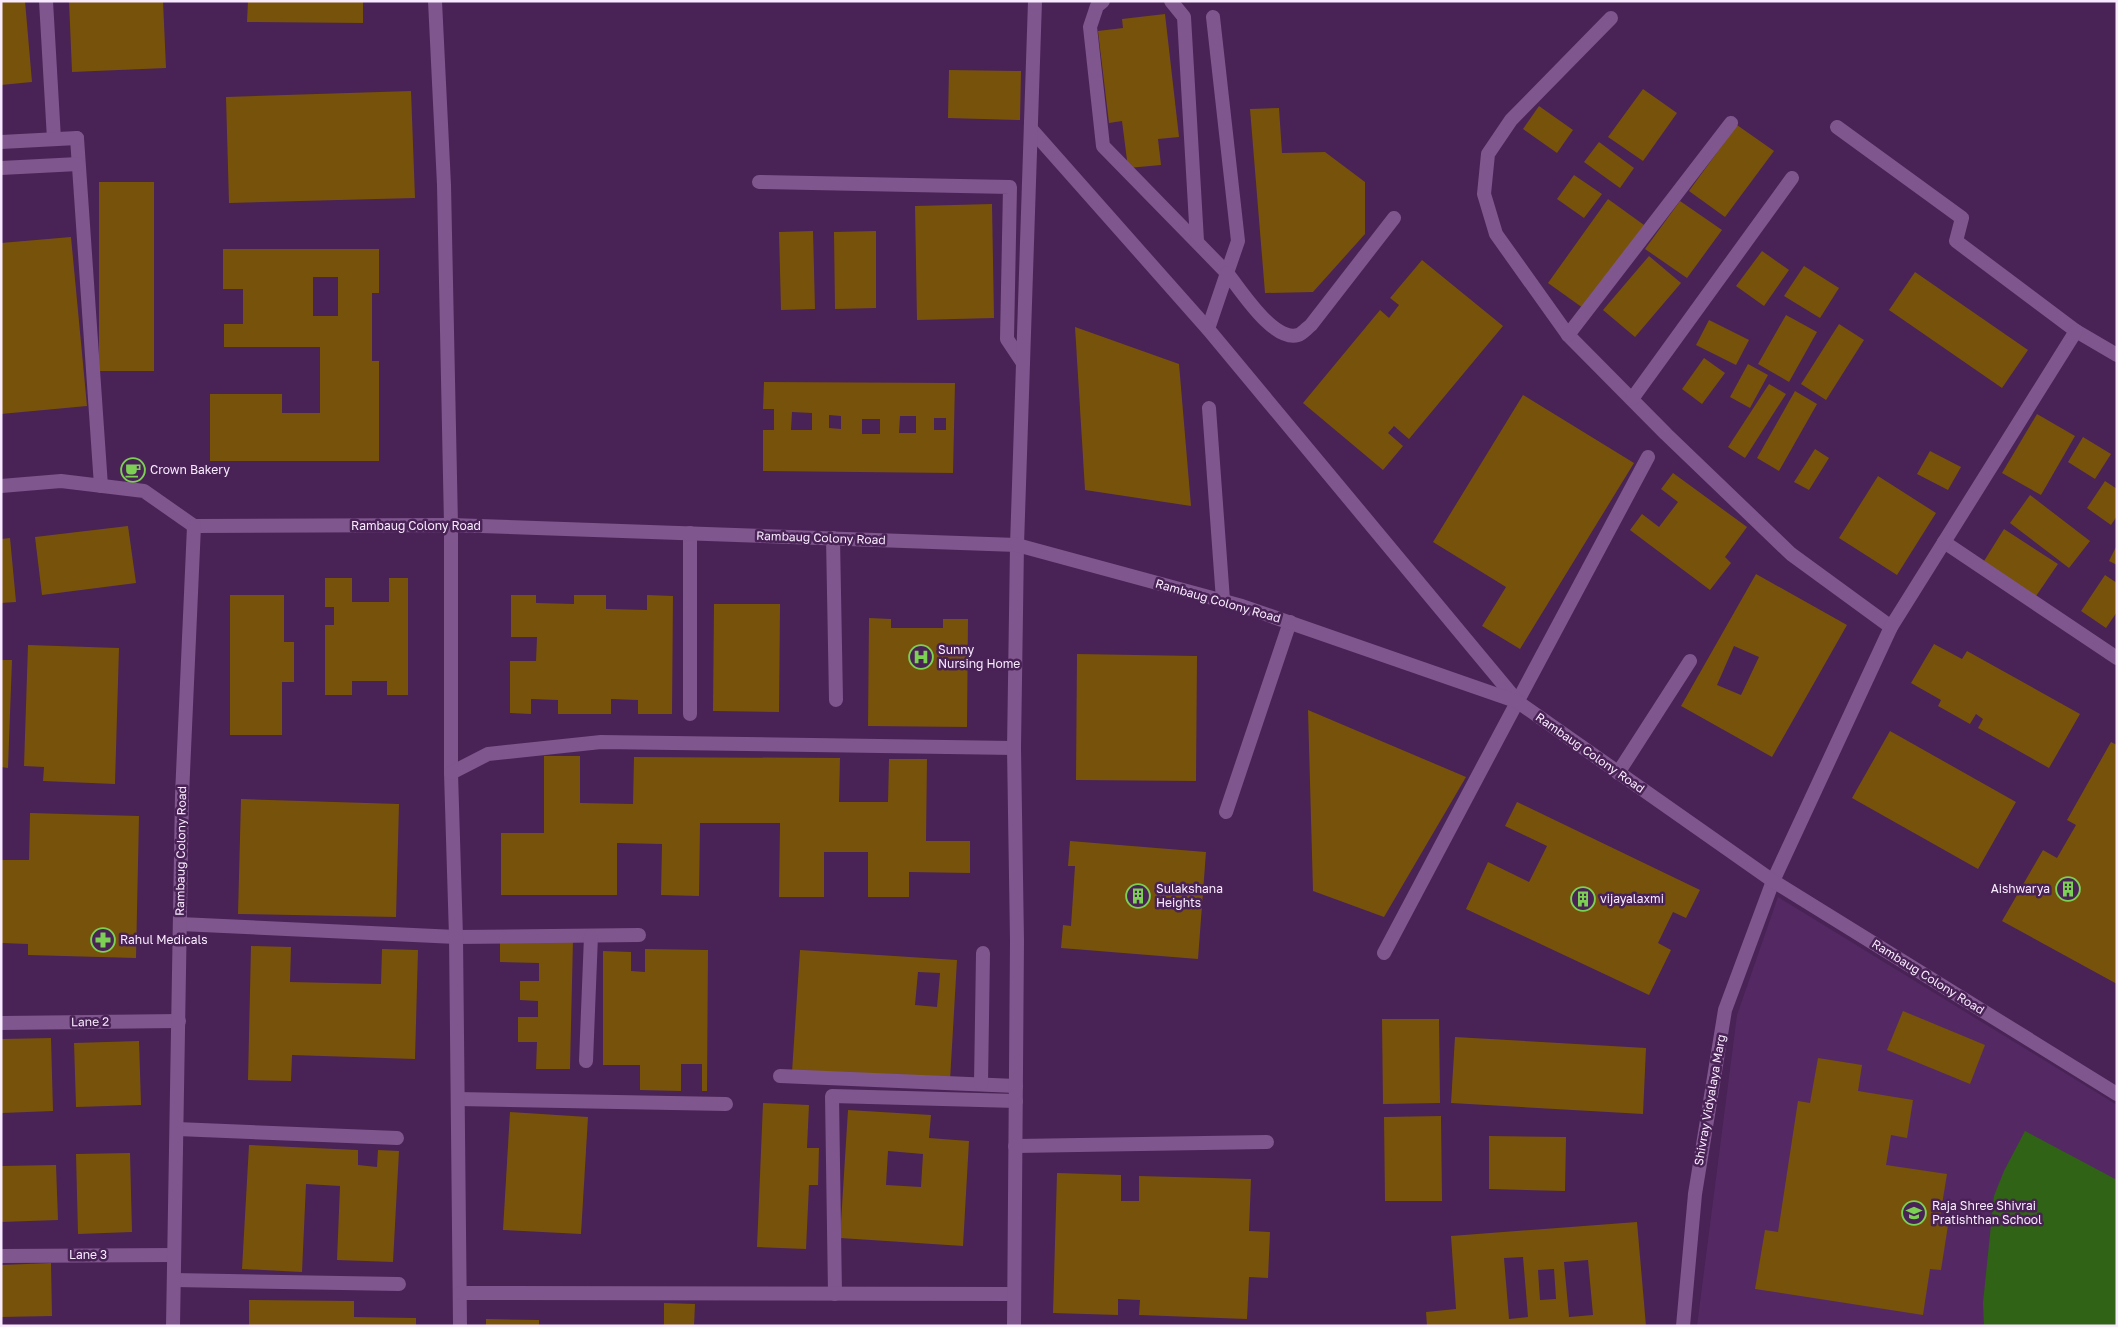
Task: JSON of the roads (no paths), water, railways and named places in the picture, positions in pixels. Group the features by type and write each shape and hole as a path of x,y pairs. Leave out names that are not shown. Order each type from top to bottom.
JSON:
{"street":[{"path":"46,1 54,139"},
{"path":"435,1 444,186 451,525 451,773 456,937 460,1326"},
{"path":"1014,1326 1017,941 1014,748 1017,546 1035,1"},
{"path":"1103,1 1095,12 1090,27 1103,146 1228,273 1273,328 1287,335 1299,335 1311,325 1394,218"},
{"path":"1171,1 1184,17 1197,241"},
{"path":"1208,329 1238,240 1213,17"},
{"path":"1611,18 1511,120 1488,154 1484,194 1496,234 1568,335 1632,399 1790,554 1891,627"},
{"path":"1568,335 1731,123"},
{"path":"1837,127 1962,218 1956,240 2076,331 2117,355"},
{"path":"1031,129 1208,329 1518,702"},
{"path":"1,142 76,138 101,486"},
{"path":"1,168 78,164"},
{"path":"1632,399 1792,178"},
{"path":"758,182 1010,187 1007,339 1023,363"},
{"name":"Shivray Vidyalaya Marg","path":"1683,1326 1695,1194 1725,1010 1773,881 1891,627 2076,331"},
{"path":"1209,408 1223,600"},
{"path":"1384,953 1518,702 1552,633 1648,457"},
{"path":"1,486 62,481 144,491 194,526"},
{"name":"Rambaug Colony Road","path":"173,1326 182,795 194,526 451,525 1017,546 1223,600 1518,702 1773,881 2117,1094"},
{"path":"690,533 690,714"},
{"path":"833,538 836,700"},
{"path":"1944,542 2117,658"},
{"path":"1226,812 1290,622"},
{"path":"1618,772 1690,661"},
{"path":"451,773 488,754 601,742 1014,748"},
{"path":"180,924 456,937 639,935"},
{"path":"586,1061 591,936"},
{"path":"981,1084 983,954"},
{"name":"Lane 2","path":"1,1023 178,1020"},
{"path":"780,1076 1016,1086"},
{"path":"835,1294 832,1096 1016,1101"},
{"path":"458,1099 726,1104"},
{"path":"177,1129 397,1138"},
{"path":"1015,1146 1267,1142"},
{"name":"Lane 3","path":"1,1256 174,1255"},
{"path":"174,1280 399,1284"},
{"path":"460,1293 1014,1294"}],"place":[{"name":"Crown Bakery","path":"133,470"},
{"name":"Sunny Nursing Home","path":"921,657"},
{"name":"Aishwarya","path":"2068,889"},
{"name":"Sulakshana Heights","path":"1138,896"},
{"name":"vijayalaxmi","path":"1583,899"},
{"name":"Rahul Medicals","path":"103,940"},
{"name":"Raja Shree Shivrai Pratishthan School","path":"1914,1213"}]}
